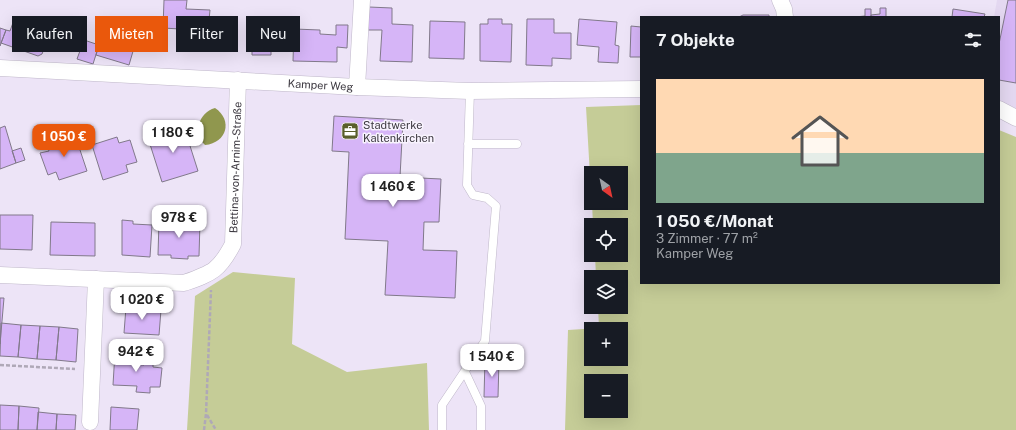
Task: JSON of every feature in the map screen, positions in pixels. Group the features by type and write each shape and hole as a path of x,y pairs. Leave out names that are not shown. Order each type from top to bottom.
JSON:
{"street":[{"path":"357,87 362,0"},
{"path":"780,0 784,9 784,16"},
{"name":"Kamper Weg","path":"0,68 357,87 470,91 640,89"},
{"name":"Bettina-von-Arnim-Straße","path":"0,275 184,283 212,273 225,261 233,244 238,80"},
{"path":"1000,110 1016,118"},
{"path":"90,422 96,279"}],"lane":[{"path":"442,430 442,405 485,341 496,206 487,198 473,195 467,184 470,91"},
{"path":"468,144 517,144"},
{"path":"465,372 481,406 481,430"}],"path":[{"path":"204,430 212,273"},
{"path":"0,365 92,370"},
{"path":"206,414 216,430"}],"shaded area":[{"path":"997,0 1016,0 1016,110 1000,102 1000,16 994,16"},
{"path":"640,105 640,284 1000,284 1000,130 1016,137 1016,430 565,430 568,330 584,329 584,366 628,366 628,322 599,322 598,314 628,314 628,270 596,270 595,262 628,262 628,218 593,218 592,210 628,210 628,166 589,166 586,107"},
{"path":"215,108 221,113 224,119 226,124 225,130 223,136 218,140 205,145 199,135 199,124 205,114"},
{"path":"233,272 295,278 292,344 347,372 427,363 429,430 187,430 195,296"}],"building":[{"path":"164,0 187,0 186,9 210,10 209,16 176,16 176,29 168,28 168,16 163,16"},
{"path":"1008,0 1016,0 1016,83 1000,80 1000,39"},
{"path":"369,7 392,8 392,24 413,25 412,62 380,61 382,30 368,30"},
{"path":"880,8 886,8 886,16 871,16 871,15 880,14"},
{"path":"865,9 871,9 871,16 865,16"},
{"path":"953,9 985,14 984,16 952,16"},
{"path":"743,15 769,15 769,16 741,16"},
{"path":"488,19 502,19 502,24 512,24 511,62 480,61 480,24 488,24"},
{"path":"527,19 554,19 554,33 571,33 571,59 552,58 552,66 526,65"},
{"path":"579,19 617,22 615,45 619,46 618,63 598,62 599,47 577,45"},
{"path":"430,21 465,22 464,59 429,58"},
{"path":"336,25 348,25 347,48 337,47 337,62 293,61 293,52 300,52 300,29 320,30 320,34 336,35"},
{"path":"12,26 12,47 1,43 6,30 10,31"},
{"path":"631,26 640,27 640,57 630,57"},
{"path":"0,28 6,30 0,46"},
{"path":"87,41 95,44 95,52 97,52 93,64 77,59 80,52 87,52"},
{"path":"27,52 43,52 38,56"},
{"path":"97,52 133,52 129,65 96,55"},
{"path":"252,52 271,52 271,55 252,55"},
{"path":"334,116 403,120 400,177 441,179 439,222 424,222 423,250 457,251 455,298 385,295 388,241 345,239 349,152 332,151"},
{"path":"5,126 16,163 0,169 0,128"},
{"path":"184,127 198,171 162,182 148,138"},
{"path":"75,135 87,171 59,180 56,172 48,175 40,153 49,151 47,144"},
{"path":"117,137 119,143 130,140 137,162 126,165 128,172 103,180 92,145"},
{"path":"21,148 25,160 16,163 12,151"},
{"path":"0,215 33,215 32,250 0,249"},
{"path":"122,220 133,221 133,224 152,225 150,257 122,255"},
{"path":"159,221 200,222 199,256 188,256 188,259 171,258 171,255 158,255"},
{"path":"51,222 95,223 95,256 50,255"},
{"path":"0,298 4,298 0,344"},
{"path":"126,307 161,310 159,335 124,333"},
{"path":"1,323 21,325 18,357 0,356"},
{"path":"21,325 40,326 37,359 18,357"},
{"path":"40,326 59,327 56,360 37,359"},
{"path":"59,327 78,329 76,362 56,360"},
{"path":"115,352 136,353 136,364 144,365 145,357 153,358 153,367 162,368 160,387 150,387 150,393 136,392 137,386 113,385"},
{"path":"485,360 499,360 498,397 484,397"},
{"path":"0,405 19,406 18,430 0,430"},
{"path":"19,406 39,408 37,430 18,430"},
{"path":"111,407 139,409 137,430 110,430"},
{"path":"38,412 57,414 56,430 37,430"},
{"path":"57,414 76,415 75,430 56,430"}],"place":[{"name":"Stadtwerke Kaltenkirchen","path":"350,131"}]}
